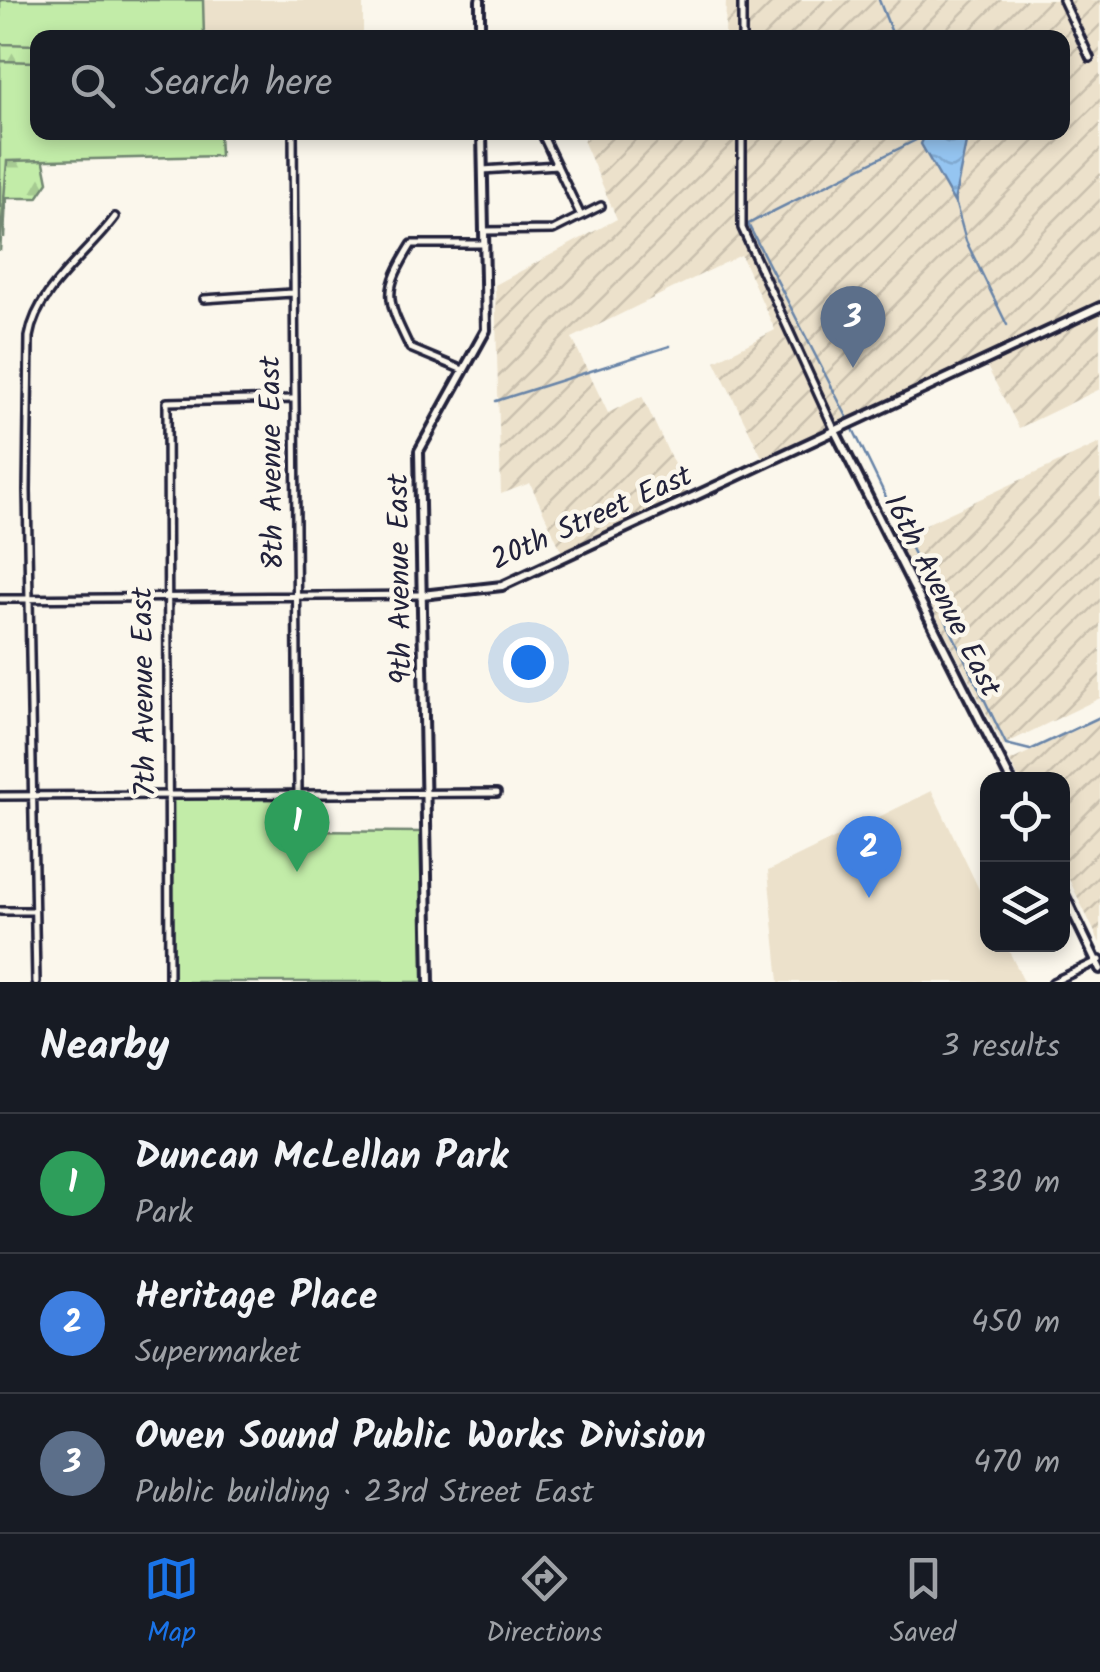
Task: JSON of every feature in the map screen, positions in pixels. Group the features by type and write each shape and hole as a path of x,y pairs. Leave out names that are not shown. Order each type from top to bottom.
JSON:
{"street":[{"path":"480,0 480,30"},
{"path":"742,0 742,30"},
{"path":"1062,0 1090,58"},
{"name":"8th Avenue East","path":"293,140 298,793"},
{"name":"9th Avenue East","path":"428,982 419,450 486,330 482,140"},
{"path":"546,140 581,216"},
{"path":"742,140 742,228 835,431"},
{"path":"483,170 557,165"},
{"path":"484,231 552,230 601,206"},
{"path":"36,982 32,599 26,490 30,330 51,290 115,217"},
{"path":"466,371 410,348 389,304 394,274 412,244 485,244"},
{"path":"204,299 292,292"},
{"name":"20th Street East","path":"0,599 295,598 422,594 502,586 1100,307"},
{"name":"7th Avenue East","path":"169,982 164,598 167,402 292,399"},
{"name":"16th Avenue East","path":"835,431 1006,772"},
{"path":"0,796 496,793"},
{"path":"1054,982 1099,963 1070,906"},
{"path":"0,911 34,910"}],"shaded area":[{"path":"203,0 363,0 363,30 204,30"},
{"path":"726,0 1100,0 1100,389 1019,428 982,357 762,457 715,361 775,330 741,255 572,338 608,413 642,396 687,492 562,552 530,483 501,494 495,285 617,219 583,140 1070,140 1070,30 725,30"},
{"path":"1100,443 1100,698 1003,745 896,538"},
{"path":"1100,718 1100,943 1070,881 1070,772 1016,772 1010,761"},
{"path":"932,791 980,891 980,952 1009,952 1024,982 779,982 768,871"}],"green space":[{"path":"0,0 30,30 30,140 40,140 48,182 37,198 6,198 4,238"},
{"path":"0,0 203,0 204,30 30,30 30,45 0,44"},
{"path":"0,61 30,62 30,140 219,140 220,156 7,161 0,251"},
{"path":"294,796 296,831 423,832 426,982 171,982 170,797"}],"water":[{"path":"923,140 967,140 954,202 921,144"}],"waterway":[{"path":"879,0 891,30"},
{"path":"848,419 748,224 916,140"},
{"path":"955,201 966,241 1007,325"},
{"path":"496,401 670,346"},
{"path":"853,429 1006,744 1030,750 1100,717"}],"place":[{"name":"Owen Sound Public Works Division","path":"853,368"},
{"name":"Duncan McLellan Park","path":"297,872"},
{"name":"Heritage Place","path":"869,898"}]}
